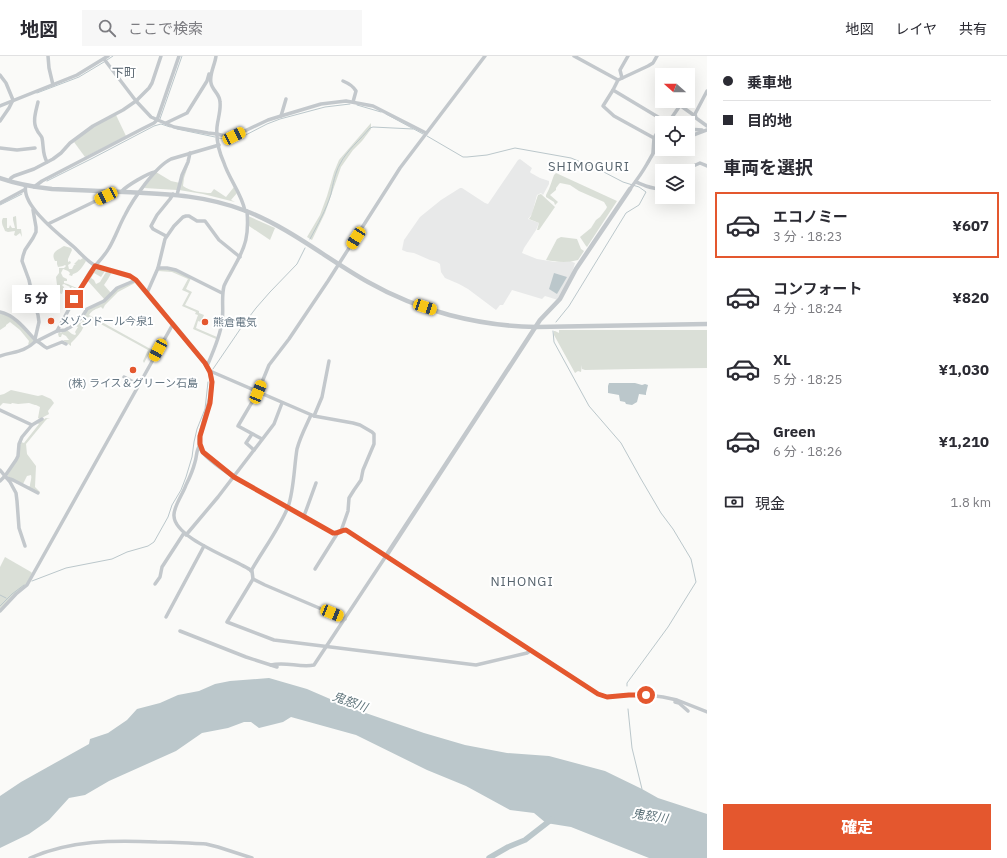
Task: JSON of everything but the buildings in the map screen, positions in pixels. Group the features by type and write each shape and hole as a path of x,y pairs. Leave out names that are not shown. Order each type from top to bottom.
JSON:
{"street":[{"path":"48,56 49,70 53,85"},
{"path":"0,106 80,74 108,56"},
{"path":"9,181 14,176 48,162 59,155 70,143 93,126 123,110 136,101 152,83 161,56"},
{"path":"34,187 42,181 154,123 157,120 179,56"},
{"path":"166,123 187,113 207,81 215,56"},
{"path":"215,56 211,84 219,96 220,102 217,136 223,162 246,211 248,235 240,257 227,280 222,294 222,324 209,368 212,382 210,399 200,436 200,445 203,452 234,477 333,533 346,530 598,694 607,697 629,695 663,697 677,700 707,712"},
{"path":"262,440 238,426 258,392 266,369 339,264 400,168 485,56"},
{"path":"574,56 618,80"},
{"path":"622,78 620,70 628,56"},
{"path":"271,664 314,665 536,327 560,299 576,270 648,163 654,152 654,138 614,116 603,106 618,80 653,64 657,56"},
{"path":"104,59 136,101 151,117 174,127 229,137 268,120 321,104 346,101 372,106 426,133"},
{"path":"0,75 6,83 13,100 0,121"},
{"path":"343,81 353,87 356,91 353,102"},
{"path":"613,90 655,117"},
{"path":"695,116 707,92"},
{"path":"281,116 286,99"},
{"path":"38,102 35,124 37,131 41,136 43,151 48,162"},
{"path":"671,116 681,106 694,116"},
{"path":"695,117 706,129"},
{"path":"695,129 706,129"},
{"path":"695,134 706,129"},
{"path":"57,331 68,309 95,266 109,248 125,215 155,172 167,161 219,145"},
{"path":"0,148 17,150 36,148"},
{"path":"166,236 153,229 151,226 156,214 175,194 189,160 190,153"},
{"path":"695,165 700,163 707,166"},
{"path":"121,192 151,172 155,172"},
{"path":"0,178 25,188"},
{"path":"633,185 655,188"},
{"path":"0,203 25,188 34,187 52,190 175,194 187,196 210,200 246,211 284,229 369,283 399,297 446,314 477,321 536,327 707,324"},
{"path":"25,188 26,196 33,208 48,224 95,266 130,276 136,280 209,368 258,392 313,416 360,425 370,430 374,434 374,444 363,470 361,480 350,496 347,516 339,532 315,569"},
{"path":"48,224 108,195 110,192"},
{"path":"33,208 36,232 25,250 22,261 29,280 38,315 39,322 36,340"},
{"path":"146,293 158,268 166,236 184,216 188,216 197,221 204,221 216,238 224,246 240,257"},
{"path":"158,268 176,270 222,294"},
{"path":"0,356 19,351 29,346 36,340 74,326 87,309 104,301 117,288 136,280"},
{"path":"0,312 6,313 22,325 36,340 47,348 62,342 66,344"},
{"path":"0,611 27,585 173,324"},
{"path":"329,361 322,397 299,440 288,507 279,525 251,571 253,579 228,622 274,640 476,665 527,653 531,650"},
{"path":"124,377 139,385"},
{"path":"155,584 160,577 162,568 185,534 209,508 274,424 282,403"},
{"path":"0,410 32,425"},
{"path":"0,481 6,477 18,456 18,447 21,439 32,425 42,420"},
{"path":"252,434 246,443 254,450"},
{"path":"200,445 197,449 191,474 174,513 175,522 185,534 251,571"},
{"path":"0,470 13,487 17,497 19,528 25,546"},
{"path":"6,477 38,493"},
{"path":"304,516 316,483"},
{"path":"166,617 204,546"},
{"path":"253,579 345,619"},
{"path":"180,632 246,657 278,666"},
{"path":"663,697 679,703 688,711"},
{"path":"30,858 76,844 107,841 206,844 252,858"}],"shaded area":[{"path":"116,115 126,136 85,157 74,142 94,126"},
{"path":"371,123 371,129 341,167 325,213 312,240 307,237 320,215 339,160"},
{"path":"520,159 532,168 531,173 549,181 543,195 541,193 537,195 532,214 528,219 539,223 522,253 537,259 555,262 570,261 575,263 572,273 558,300 545,296 542,299 512,290 503,305 500,305 496,310 468,289 445,278 441,272 440,264 437,262 402,250 404,240 420,217 441,200 460,188 488,204"},
{"path":"190,160 183,186 204,193 211,193 214,189 226,197 234,187 237,193 231,200 235,202 179,190"},
{"path":"156,172 171,181 180,183 177,190 144,188"},
{"path":"556,173 617,201 587,247 580,237 591,228 607,207 604,202 579,191 570,185 560,183 556,190 550,195 558,202 555,205 554,202 546,197 546,195"},
{"path":"541,194 555,207 539,230 537,230 539,223 529,219 538,195"},
{"path":"16,216 17,229 21,229 22,237 20,233 16,236 14,235 15,231 5,231 2,225 3,218 7,218 7,228 9,228 10,225 12,228 15,228 13,217"},
{"path":"248,216 275,228 270,240 249,226"},
{"path":"561,237 577,239 581,249 584,251 578,260 562,262 546,260 557,239"},
{"path":"64,246 71,248 72,250 68,259 68,262 70,261 71,263 68,265 69,269 72,269 76,264 74,264 79,259 80,260 83,258 86,261 81,269 72,276 69,275 70,273 68,271 63,269 61,273 63,277 67,279 64,283 79,289 74,295 77,289 72,287 68,291 70,287 64,284 62,285 64,287 62,294 58,291 56,292 60,296 59,298 55,295 57,285 56,277 59,273 59,268 64,268 66,266 58,267 57,261 55,261 53,255"},
{"path":"95,268 105,271 101,277 94,273 91,278 96,284 100,282 107,271 112,272 104,285 111,293 105,300 87,280"},
{"path":"159,269 172,269 191,278 186,289 192,292 185,305 199,311 199,313 204,315 201,322 198,321 196,328 217,337 216,339 193,329 198,315 195,314 196,312 182,306 189,293 182,290 188,279 172,272 158,271"},
{"path":"135,281 170,324 135,283 118,292 103,309 101,307 96,309 89,315 156,352 154,354 150,352 144,363 143,361 148,350 88,317 85,325 71,343 71,346 63,340 69,340 66,336 62,334 61,337 59,337 59,332 61,333 67,330 75,335 78,327 76,326 78,323 82,322 87,310 102,303 118,288"},
{"path":"0,312 21,325 34,341 28,345 29,341 20,330 10,322 0,330"},
{"path":"559,330 707,330 707,368 585,370 582,369 582,365 581,372 578,371 575,373 554,335 554,331 559,333"},
{"path":"11,390 38,396 42,395 51,399 54,403 48,411 49,414 40,419 38,418 40,407 29,403 3,403 0,406 0,395"},
{"path":"46,418 50,419 45,421 26,444 27,454 36,466 35,487 40,492 39,493 28,487 30,486 31,475 27,476 23,484 7,476 16,461 21,442 24,443 39,424 37,423"},
{"path":"5,557 32,573 27,583 0,609 0,567"}],"water":[{"path":"554,273 567,277 557,294 549,289"},
{"path":"609,383 635,383 648,385 646,395 639,394 637,402 632,405 620,401 619,395 608,393"},
{"name":"鬼怒川","path":"269,678 307,689 351,708 424,733 465,745 507,753 549,756 605,771 658,798 707,814 707,858 649,858 571,827 546,823 534,813 510,810 466,786 427,770 356,735 291,717 283,722 259,728 251,722 244,722 228,728 202,733 176,751 109,781 85,795 69,798 49,820 29,834 0,848 0,796 21,782 89,744 90,739 108,733 127,720 137,709 160,703 178,695 199,691 215,684 230,681"}],"waterway":[{"path":"107,60 113,56"},
{"path":"160,119 182,56"},
{"path":"37,93 79,77 104,62"},
{"path":"218,138 236,140 280,119 325,107 350,104"},
{"path":"357,105 381,112"},
{"path":"386,114 423,134"},
{"path":"47,181 154,126 161,124 170,127"},
{"path":"310,239 327,206 335,175 340,164 350,150 370,128 413,129"},
{"path":"177,129 215,137"},
{"path":"427,136 463,157 487,155 515,148 571,158 598,169 623,182 639,187 646,192 639,205 626,213 569,306 556,322"},
{"path":"0,205 22,194"},
{"path":"213,369 256,308 297,264 305,248"},
{"path":"553,331 554,342 589,406 621,443 661,513 673,529 691,559 696,582 668,627 627,683 627,686"},
{"path":"32,581 66,568 112,559 127,552 148,546 154,542 168,517 172,505 181,490 186,477 192,457 197,429 205,409 208,382"},
{"path":"0,606 24,585"},
{"path":"0,595 6,598"},
{"path":"628,709 632,748 642,789"},
{"path":"489,858 508,847 525,840 552,819"}],"place":[{"name":"メゾンドール今泉1","path":"51,321"},
{"name":"熊倉電気","path":"205,322"},
{"name":"(株) ライス＆グリーン石島","path":"133,370"}],"district":[{"name":"下町","path":"124,73"},
{"name":"SHIMOGURI","path":"589,166"},
{"name":"NIHONGI","path":"522,581"}],"route":[{"path":"74,299 95,266 130,276 136,280 209,369 212,382 210,399 200,436 200,444 205,454 234,477 333,533 337,534 346,530 598,694 607,697 646,695"}]}
